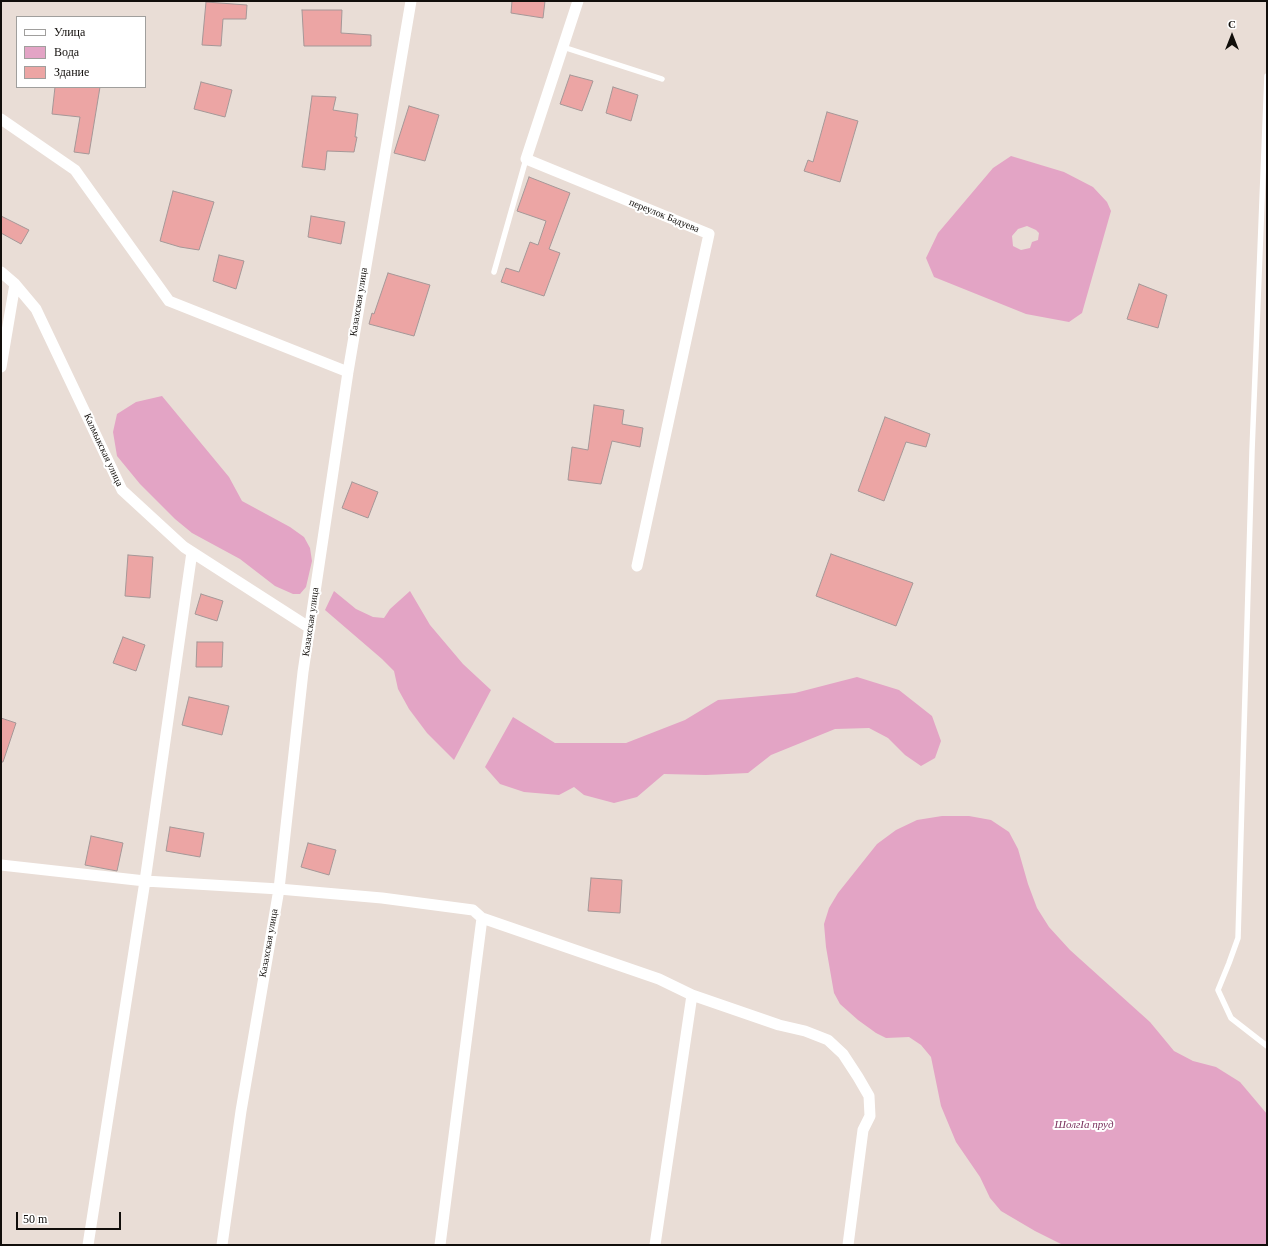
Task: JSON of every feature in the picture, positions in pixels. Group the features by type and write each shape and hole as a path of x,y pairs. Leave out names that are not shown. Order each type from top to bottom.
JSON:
{"street":[{"name":"Казахская улица","path":"222,1245 241,1111 279,889 303,672 348,372 411,1"},
{"path":"526,159 578,1"},
{"path":"1,119 75,170 169,301 348,372"},
{"name":"переулок Бадуева","path":"526,159 709,234 637,566"},
{"name":"Калмыкская улица","path":"1,272 15,284 36,309 122,490 184,547 310,628"},
{"path":"1,367 15,284"},
{"path":"88,1245 145,881 192,552"},
{"path":"1,865 145,881 279,889 382,898 473,910 482,918 659,979 692,995 779,1025 805,1031 828,1040 842,1054 858,1076 869,1096 870,1116 863,1130 848,1245"},
{"path":"440,1245 482,918"},
{"path":"655,1245 692,995"}],"lane":[{"path":"562,47 662,79"},
{"path":"1267,76 1252,451 1238,938 1230,963 1218,990 1231,1018 1267,1046"},
{"path":"494,272 526,159"}],"water":[{"path":"1011,156 1064,172 1093,187 1107,202 1111,211 1082,313 1069,322 1026,314 934,277 926,258 938,233 993,168","holes":["1027,226 1039,233 1038,240 1032,242 1030,248 1021,250 1013,246 1012,236 1018,229"]},
{"path":"162,396 229,477 242,501 290,527 304,537 310,548 312,561 306,587 300,594 293,594 275,586 240,559 192,533 175,519 140,484 117,456 113,432 117,414 136,402"},
{"path":"334,591 356,609 373,617 384,618 390,609 410,591 430,625 463,664 491,690 454,760 427,733 409,709 398,689 394,671 325,610"},
{"path":"857,677 899,690 932,716 941,741 935,758 921,766 905,755 888,738 869,728 835,729 771,755 748,773 706,775 664,774 637,797 614,803 584,795 574,787 559,795 524,792 500,784 485,767 513,717 555,743 626,743 685,720 718,700 795,693"},
{"name":"ШолгIа пруд","path":"942,816 969,816 991,820 1009,832 1018,849 1028,884 1037,908 1049,927 1070,950 1150,1022 1174,1051 1193,1061 1216,1067 1240,1082 1267,1114 1267,1245 1063,1245 1035,1231 1001,1211 990,1198 980,1177 956,1142 941,1106 931,1057 921,1045 909,1037 886,1038 876,1033 840,1004 834,993 826,947 824,924 829,908 838,893 877,844 896,830 917,820"}],"building":[{"path":"512,1 545,1 543,18 511,13"},
{"path":"206,2 247,5 246,19 223,19 221,46 202,45"},
{"path":"302,10 342,10 341,33 371,35 371,46 304,46"},
{"path":"570,75 593,81 582,111 560,104"},
{"path":"201,82 232,90 225,117 194,109"},
{"path":"613,87 638,95 631,121 606,113"},
{"path":"55,88 100,88 89,154 74,152 80,117 52,114"},
{"path":"312,96 336,97 333,110 358,114 355,137 357,137 354,152 327,151 325,170 302,167"},
{"path":"409,106 439,115 425,161 394,153"},
{"path":"827,112 858,121 840,182 804,171 808,160 813,162"},
{"path":"529,177 570,193 549,249 560,253 544,296 501,282 506,268 519,272 530,242 538,245 546,221 517,211"},
{"path":"173,191 214,202 199,250 180,247 160,241"},
{"path":"1,216 29,230 21,244 1,233"},
{"path":"311,216 345,222 341,244 308,237"},
{"path":"219,255 244,261 236,289 213,281"},
{"path":"388,273 430,285 414,336 369,324"},
{"path":"1139,284 1167,295 1158,328 1127,319"},
{"path":"594,405 624,410 622,424 643,428 640,447 612,441 601,484 568,480 572,447 588,450"},
{"path":"885,417 930,434 926,447 906,442 884,501 858,491"},
{"path":"352,482 378,492 368,518 342,508"},
{"path":"831,554 913,583 896,626 816,596"},
{"path":"128,555 153,557 150,598 125,596"},
{"path":"201,594 223,601 217,621 195,614"},
{"path":"123,637 145,645 136,671 113,663"},
{"path":"197,642 223,642 222,667 196,667"},
{"path":"189,697 229,706 222,735 182,725"},
{"path":"1,718 16,723 3,762 1,762"},
{"path":"170,827 204,833 200,857 166,851"},
{"path":"91,836 123,843 117,871 85,865"},
{"path":"308,843 336,850 329,875 301,867"},
{"path":"591,878 622,880 620,913 588,911"}]}
